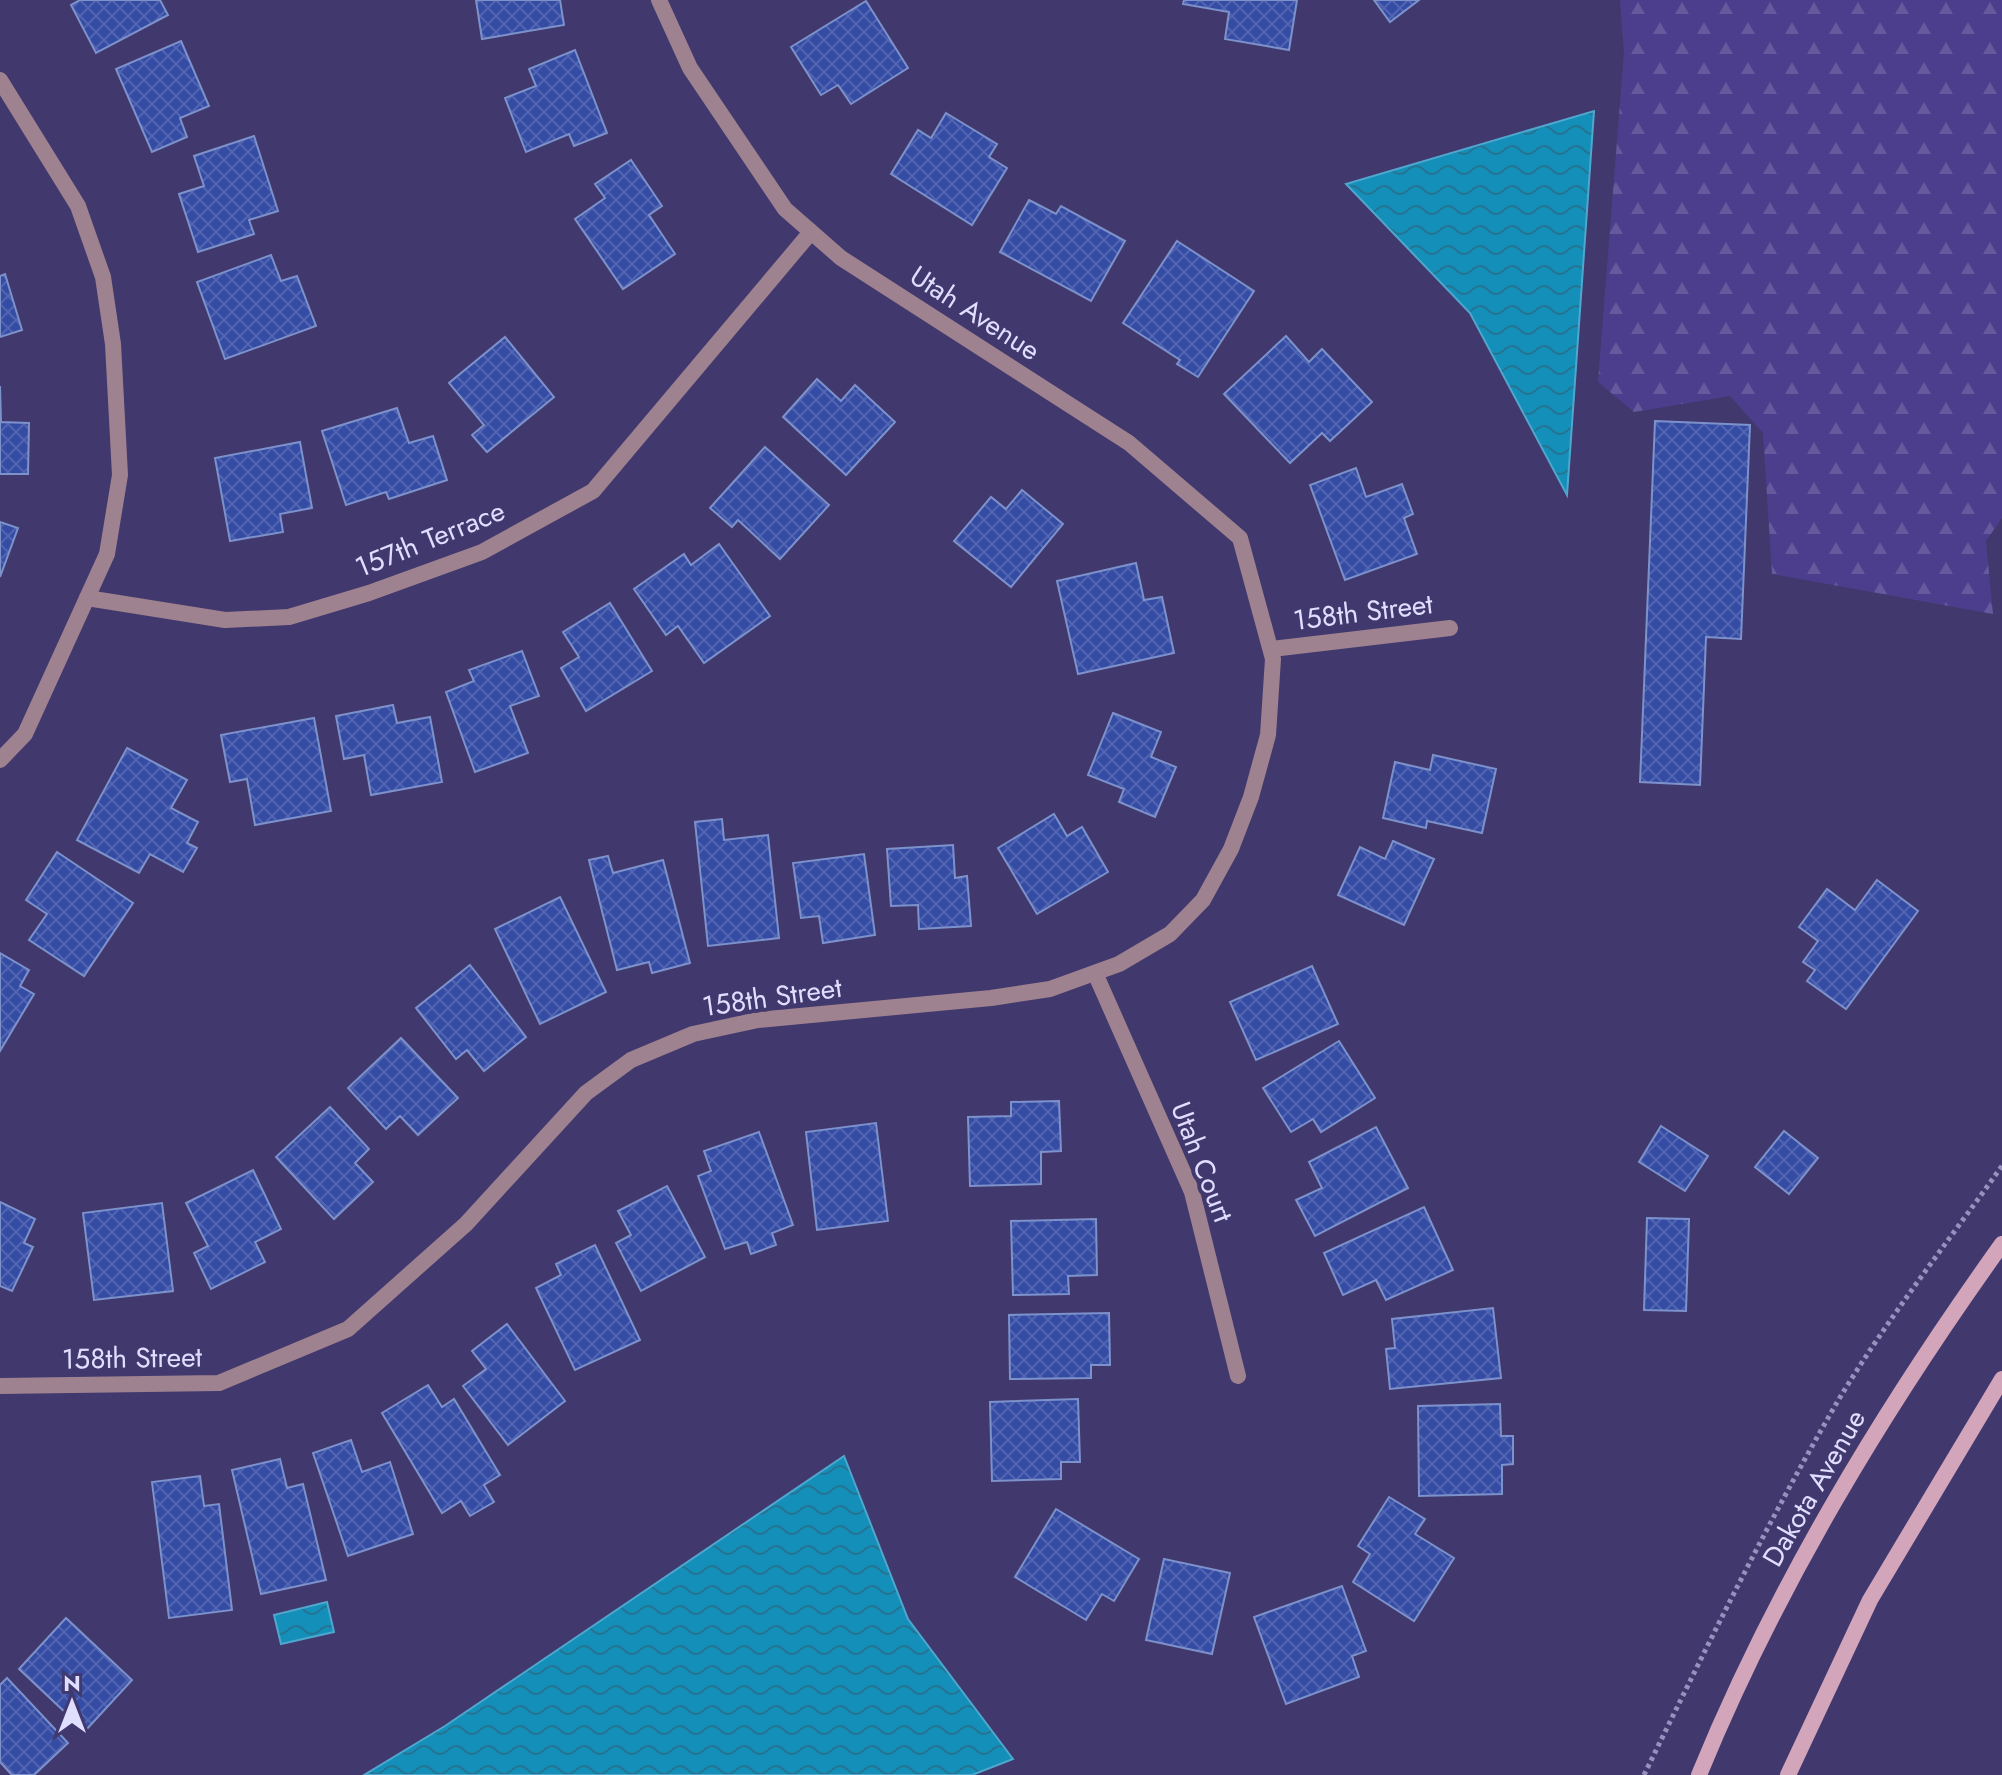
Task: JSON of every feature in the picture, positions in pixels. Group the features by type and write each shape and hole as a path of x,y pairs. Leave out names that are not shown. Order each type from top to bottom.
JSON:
{"main road":[{"name":"Dakota Avenue","path":"1699,1775 1724,1715 1844,1481 1915,1369 2002,1244"},
{"path":"1788,1775 1870,1600 2002,1379"},
{"path":"1692,1775 1724,1715"}],"street":[{"name":"Utah Avenue","path":"659,0 690,68 785,209 841,258 1129,443 1240,538 1272,649"},
{"path":"0,80 78,206 103,277 113,344 120,475 107,554 25,734 0,760"},
{"name":"157th Terrace","path":"87,598 225,620 289,617 369,593 482,552 593,491 811,232"},
{"name":"158th Street","path":"0,1386 219,1383 348,1329 466,1224 586,1093 631,1060 693,1034 758,1020 1050,989 1119,964 1170,934 1203,900 1231,849 1251,797 1268,735 1272,649 1450,628"},
{"name":"Utah Court","path":"1095,973 1192,1192 1238,1376"}],"path":[{"path":"1644,1775 1734,1588 1840,1399 1881,1334 2002,1166"}],"green space":[{"path":"1620,0 2002,0 2002,518 1986,541 1993,614 1772,574 1763,433 1730,396 1634,412 1598,382 1624,52"}],"water":[{"path":"1594,111 1567,495 1470,313 1346,184"},
{"path":"844,1456 908,1619 1013,1759 972,1775 364,1775 445,1726"},
{"path":"327,1602 334,1632 281,1644 274,1615"}],"building":[{"path":"80,0 160,0 168,15 96,53 71,5"},
{"path":"476,0 560,0 564,25 482,39"},
{"path":"1184,0 1297,0 1289,50 1225,39 1229,12 1183,4"},
{"path":"1374,0 1419,0 1390,22"},
{"path":"866,1 908,68 851,104 838,85 821,95 791,47"},
{"path":"181,41 209,106 180,118 187,137 152,152 116,69"},
{"path":"575,50 607,133 574,146 569,134 526,152 505,98 536,86 529,69"},
{"path":"946,113 997,144 989,157 1007,168 972,225 891,174 918,130 931,138"},
{"path":"254,136 278,211 249,220 254,234 198,252 179,194 204,186 194,156"},
{"path":"631,160 662,206 649,215 675,254 623,289 575,219 605,198 595,184"},
{"path":"1029,200 1056,214 1061,206 1125,241 1091,301 1000,252"},
{"path":"1177,241 1254,291 1198,377 1177,364 1180,360 1123,323"},
{"path":"271,255 281,281 297,276 316,326 225,359 197,282"},
{"path":"5,274 22,330 0,337 0,276"},
{"path":"1286,336 1309,362 1322,349 1372,402 1330,441 1322,433 1290,463 1224,394"},
{"path":"505,337 554,397 487,452 472,435 484,425 449,383"},
{"path":"817,379 841,401 855,385 895,422 846,475 783,417"},
{"path":"0,386 1,422 29,423 28,474 0,474"},
{"path":"397,408 409,443 433,436 447,480 389,499 386,492 346,505 322,431"},
{"path":"1655,421 1750,425 1741,639 1706,637 1700,785 1640,782"},
{"path":"300,442 312,508 280,514 283,532 230,541 215,458"},
{"path":"765,447 829,505 780,559 738,520 732,527 710,508"},
{"path":"1356,468 1366,497 1402,484 1413,514 1404,518 1417,554 1345,580 1310,485"},
{"path":"1022,490 1063,524 1011,587 954,541 991,497 1006,509"},
{"path":"0,522 18,528 0,577"},
{"path":"719,544 770,616 704,663 678,626 666,635 634,589 684,554 691,565"},
{"path":"1136,563 1144,600 1162,597 1174,653 1078,674 1057,581"},
{"path":"610,603 652,671 586,711 561,668 579,657 563,632"},
{"path":"522,651 539,696 510,706 528,753 475,772 446,692 474,681 469,670"},
{"path":"393,705 397,723 430,717 442,782 371,795 364,755 344,759 336,716"},
{"path":"1113,713 1161,732 1151,757 1176,767 1155,817 1119,802 1124,789 1088,775"},
{"path":"314,718 331,811 255,825 247,779 230,782 221,735"},
{"path":"127,748 187,780 171,808 198,822 187,843 197,848 183,872 150,854 139,873 77,840"},
{"path":"1433,755 1496,769 1482,833 1427,821 1426,828 1383,818 1395,762 1430,770"},
{"path":"1054,814 1067,836 1082,827 1108,872 1037,914 998,848"},
{"path":"722,819 724,840 768,835 779,938 708,946 695,822"},
{"path":"1393,841 1434,859 1404,925 1338,895 1360,847 1385,859"},
{"path":"953,845 955,878 967,876 971,926 919,929 918,905 891,906 887,849"},
{"path":"57,852 133,903 84,976 29,940 47,914 26,900"},
{"path":"864,854 875,935 823,943 819,916 801,918 793,863"},
{"path":"608,856 613,873 663,860 690,963 652,973 649,962 617,970 589,860"},
{"path":"1877,880 1918,911 1846,1009 1807,981 1815,970 1803,962 1818,941 1799,927 1827,889 1855,910"},
{"path":"560,897 606,992 540,1024 495,929"},
{"path":"0,953 29,970 20,986 34,994 0,1051"},
{"path":"470,965 526,1037 484,1071 467,1050 456,1059 416,1008"},
{"path":"1312,966 1338,1024 1256,1060 1230,1002"},
{"path":"401,1038 458,1098 418,1135 400,1116 386,1129 348,1088"},
{"path":"1339,1041 1375,1098 1321,1132 1313,1119 1291,1132 1263,1088"},
{"path":"1059,1101 1061,1151 1041,1152 1041,1184 970,1186 968,1117 1011,1116 1011,1102"},
{"path":"330,1107 369,1149 355,1163 373,1182 334,1219 276,1157"},
{"path":"876,1123 888,1221 817,1230 806,1132"},
{"path":"1661,1126 1708,1156 1685,1191 1639,1162"},
{"path":"1376,1127 1408,1188 1315,1236 1296,1200 1322,1188 1309,1162"},
{"path":"1784,1131 1818,1158 1789,1194 1755,1167"},
{"path":"759,1132 793,1225 772,1233 776,1245 751,1254 747,1242 725,1249 698,1176 711,1171 704,1151"},
{"path":"253,1170 281,1229 255,1242 265,1262 211,1289 194,1253 208,1246 186,1203"},
{"path":"667,1186 705,1257 641,1291 616,1243 631,1235 618,1211"},
{"path":"0,1202 35,1219 24,1243 33,1247 12,1291 0,1286"},
{"path":"162,1203 173,1291 94,1300 83,1213"},
{"path":"1424,1207 1453,1270 1386,1300 1376,1280 1343,1295 1324,1253"},
{"path":"1647,1218 1689,1219 1686,1311 1644,1310"},
{"path":"1096,1219 1097,1275 1068,1276 1069,1294 1013,1295 1011,1221"},
{"path":"595,1245 640,1340 575,1370 536,1288 561,1275 556,1264"},
{"path":"1493,1308 1501,1378 1390,1389 1386,1349 1395,1348 1392,1319"},
{"path":"1109,1313 1110,1365 1091,1365 1091,1378 1010,1379 1009,1315"},
{"path":"507,1324 565,1401 508,1445 463,1386 486,1369 472,1351"},
{"path":"428,1385 442,1407 454,1399 500,1475 484,1485 494,1502 470,1516 461,1501 442,1513 382,1413"},
{"path":"1078,1399 1080,1462 1061,1462 1061,1479 992,1481 990,1402"},
{"path":"1500,1404 1501,1436 1513,1436 1513,1464 1502,1465 1502,1494 1419,1496 1418,1406"},
{"path":"351,1440 362,1472 390,1462 413,1534 348,1556 313,1453"},
{"path":"280,1459 287,1488 303,1484 326,1580 261,1594 232,1470"},
{"path":"200,1476 204,1506 219,1504 232,1610 169,1618 152,1482"},
{"path":"1389,1497 1425,1519 1415,1534 1454,1558 1414,1621 1353,1582 1370,1554 1358,1546"},
{"path":"1056,1509 1139,1559 1114,1601 1102,1594 1086,1620 1015,1577"},
{"path":"1164,1559 1230,1573 1212,1654 1146,1640"},
{"path":"1342,1586 1366,1651 1352,1656 1359,1677 1286,1704 1254,1617"},
{"path":"66,1618 132,1680 85,1731 19,1669"},
{"path":"7,1678 68,1743 34,1775 12,1775 0,1762 0,1685"}]}
